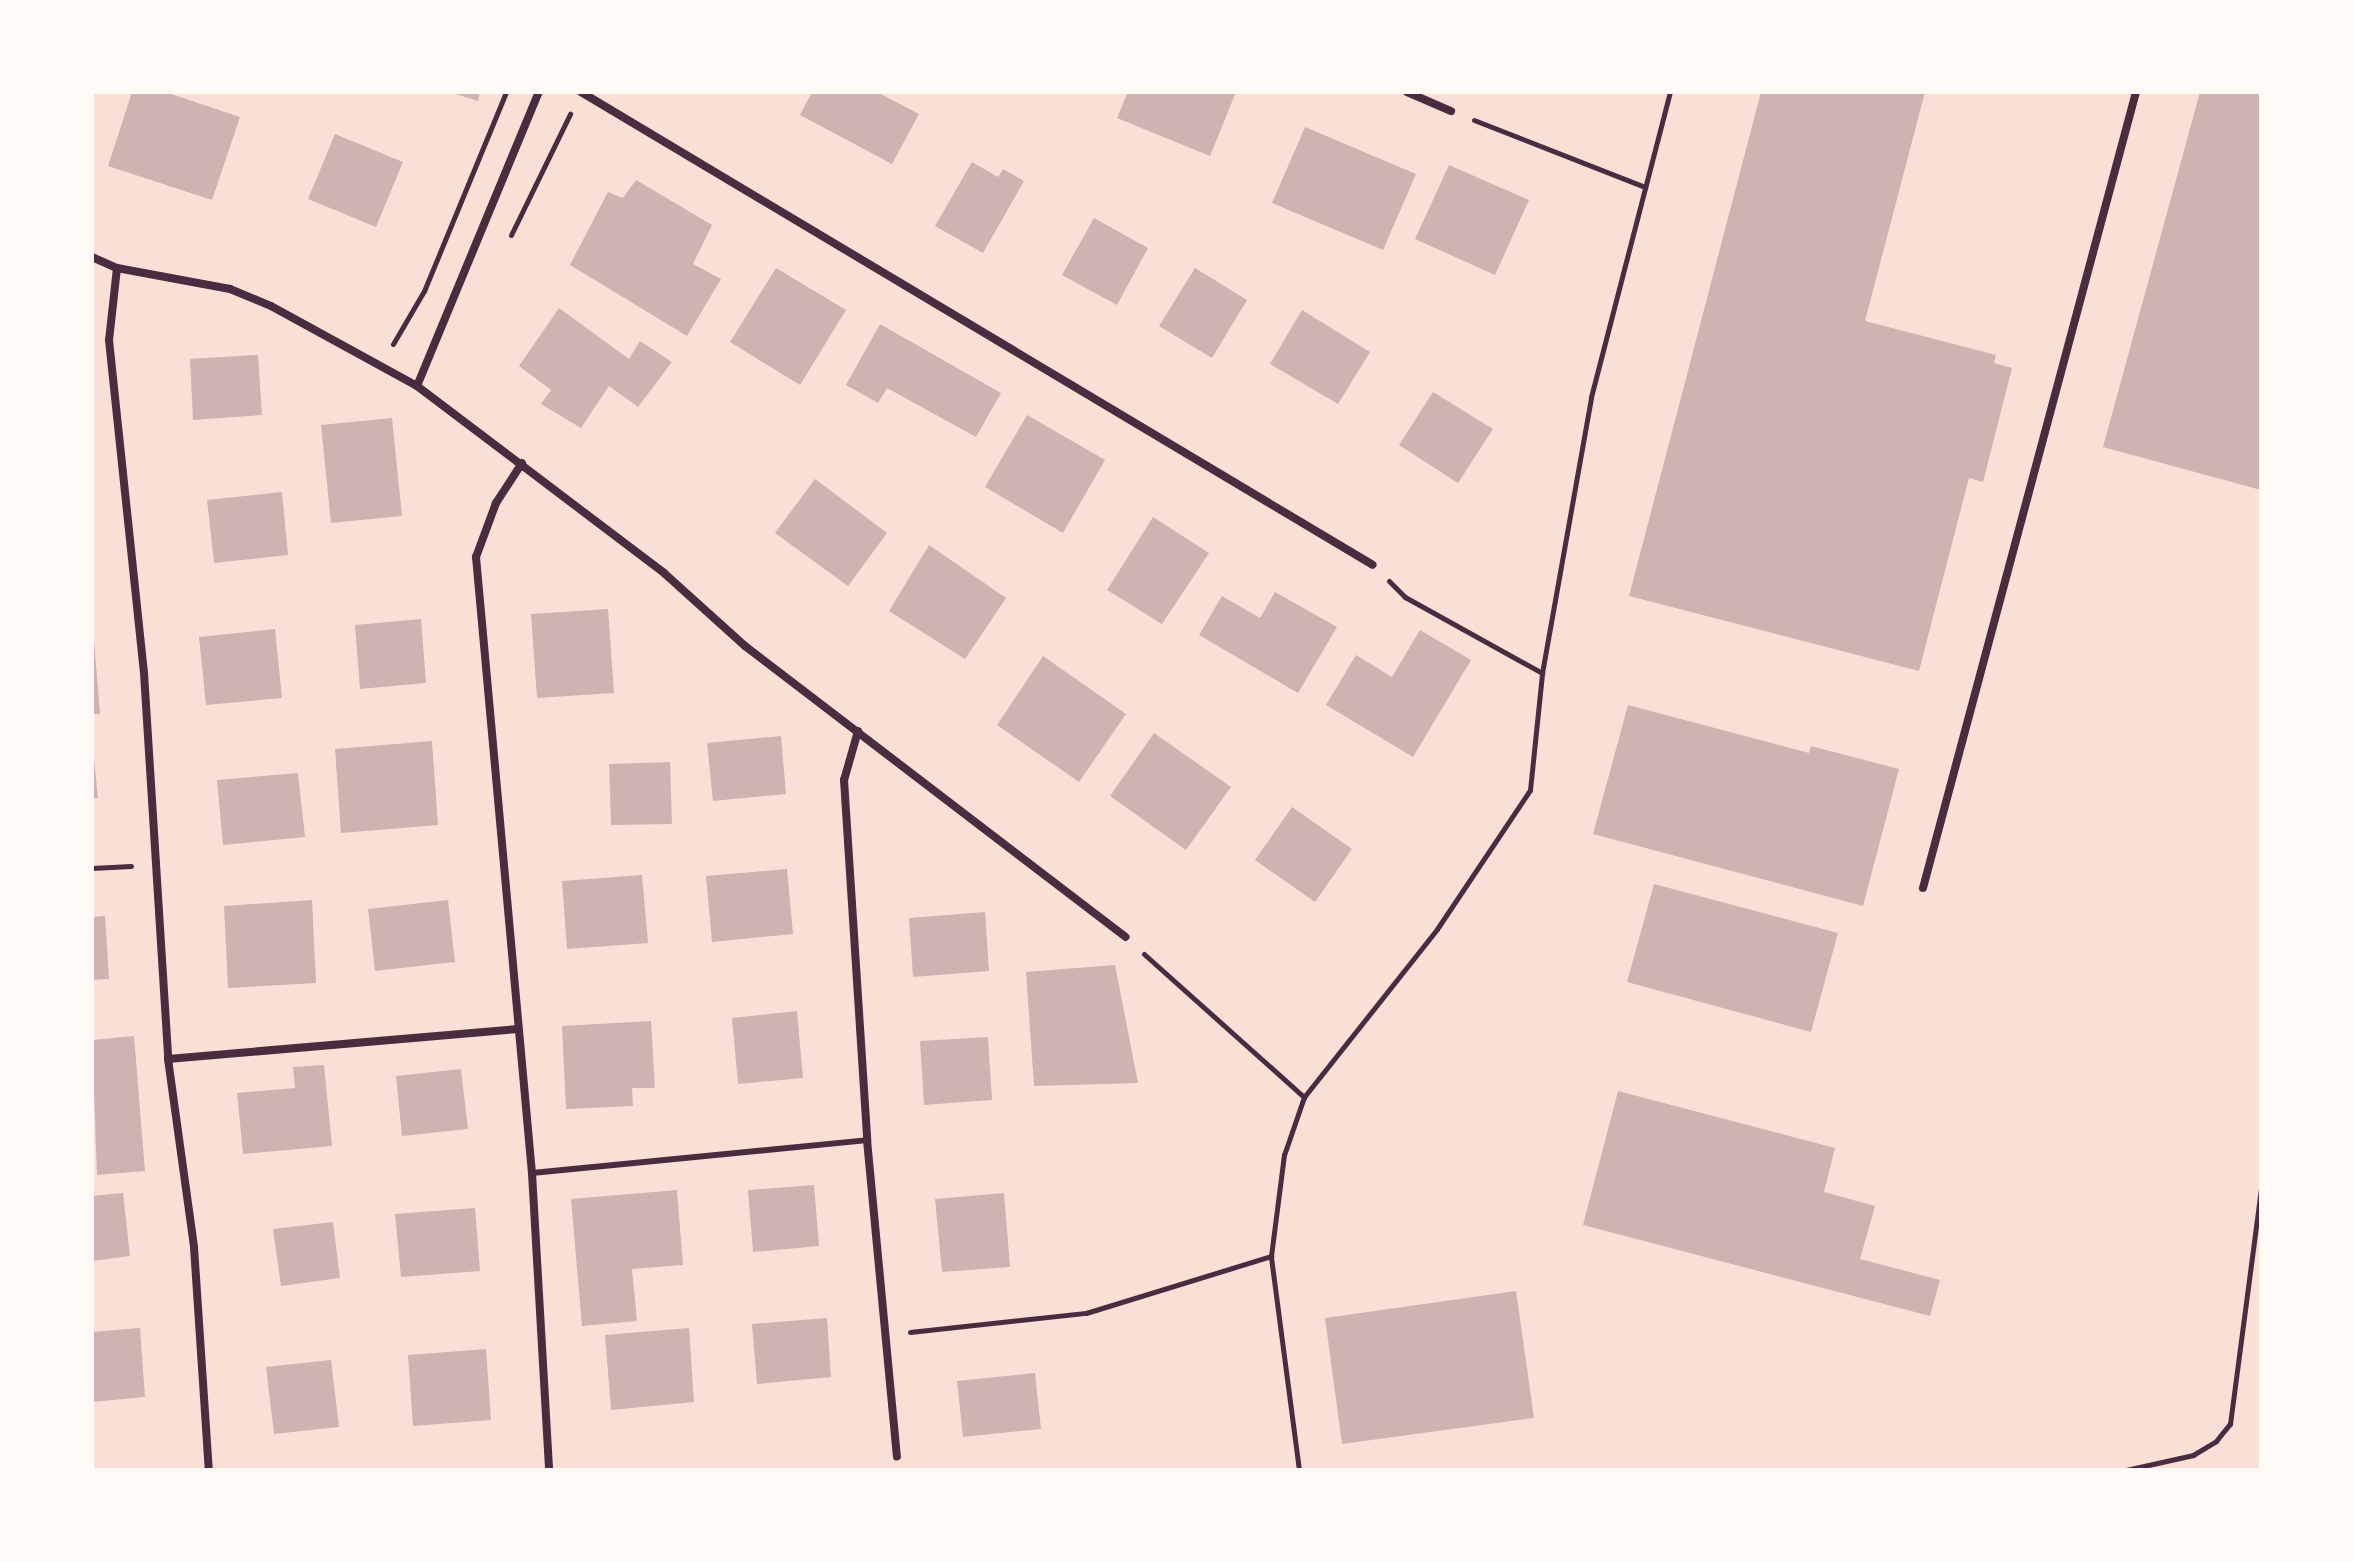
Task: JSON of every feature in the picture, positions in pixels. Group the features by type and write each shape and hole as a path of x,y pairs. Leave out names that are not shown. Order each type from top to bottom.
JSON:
{"street":[{"path":"417,386 539,92"},
{"path":"581,92 1373,565"},
{"path":"1407,92 1451,111"},
{"path":"1923,888 2136,92"},
{"path":"92,257 117,268 230,289 417,386 664,573 745,646 1125,937"},
{"path":"117,268 109,340 144,673 168,1059 194,1247 209,1470"},
{"path":"522,463 496,503 476,557 532,1173 549,1470"},
{"path":"858,731 844,780 867,1140 897,1457"},
{"path":"168,1059 519,1029"}],"lane":[{"path":"532,1173 867,1140"}],"path":[{"path":"380,366 424,291 506,92"},
{"path":"1299,1470 1271,1256 1284,1155 1304,1097 1437,929 1530,790 1542,673 1594,383 1670,92"},
{"path":"1451,111 1645,187"},
{"path":"1373,565 1405,597 1542,673"},
{"path":"92,868 156,865"},
{"path":"1125,937 1304,1097"},
{"path":"2126,1470 2193,1455 2216,1441 2230,1424 2261,1187"},
{"path":"885,1335 1086,1313 1271,1256"}],"building":[{"path":"132,92 165,92 240,117 212,200 108,166"},
{"path":"449,92 480,92 478,101"},
{"path":"812,92 877,92 919,114 892,164 800,115"},
{"path":"1128,92 1236,92 1210,156 1117,118"},
{"path":"1761,92 1925,92 1865,321 1996,355 1994,363 2012,368 1983,482 1969,478 1919,671 1629,596"},
{"path":"2200,92 2261,92 2261,490 2103,447"},
{"path":"1305,127 1416,174 1383,250 1272,203"},
{"path":"335,134 403,162 376,227 308,199"},
{"path":"972,162 998,177 1003,169 1024,181 983,253 935,226"},
{"path":"1449,165 1529,200 1495,275 1415,239"},
{"path":"636,180 712,225 693,264 721,279 687,336 570,265 608,192 623,198"},
{"path":"1094,218 1148,248 1117,305 1062,275"},
{"path":"776,268 846,310 800,385 730,342"},
{"path":"1195,268 1247,300 1212,358 1159,326"},
{"path":"559,308 629,359 640,341 672,362 638,407 609,386 581,428 541,404 551,390 519,366"},
{"path":"1302,310 1370,352 1338,404 1270,364"},
{"path":"880,324 1001,393 976,437 887,388 878,403 846,385"},
{"path":"258,355 262,415 193,420 190,359"},
{"path":"1433,392 1493,429 1458,483 1399,445"},
{"path":"1027,415 1105,460 1063,533 985,487"},
{"path":"392,418 402,516 331,523 321,425"},
{"path":"815,479 887,533 848,586 775,533"},
{"path":"282,492 288,555 214,563 207,500"},
{"path":"1153,517 1209,553 1162,624 1107,590"},
{"path":"929,545 1006,598 965,659 889,611"},
{"path":"1275,592 1337,627 1298,693 1199,635 1222,596 1260,618"},
{"path":"608,609 614,693 537,698 531,614"},
{"path":"92,615 100,714 92,714"},
{"path":"421,619 426,683 360,689 355,625"},
{"path":"275,629 282,698 206,705 199,637"},
{"path":"1420,630 1471,660 1413,757 1326,705 1356,655 1392,677"},
{"path":"1043,656 1126,714 1079,782 997,725"},
{"path":"1628,705 1809,753 1811,746 1899,769 1863,906 1593,834"},
{"path":"1154,733 1231,787 1186,850 1110,796"},
{"path":"781,736 786,794 713,801 707,743"},
{"path":"92,739 98,798 92,798"},
{"path":"432,741 438,825 341,833 335,749"},
{"path":"670,762 672,824 611,825 609,764"},
{"path":"298,773 305,837 223,845 217,780"},
{"path":"1292,807 1352,849 1315,902 1255,860"},
{"path":"787,869 793,934 712,942 706,876"},
{"path":"642,875 648,943 567,949 562,881"},
{"path":"1654,884 1838,933 1811,1032 1627,982"},
{"path":"312,900 316,983 228,988 224,906"},
{"path":"448,900 455,962 375,971 368,909"},
{"path":"985,912 989,971 913,977 909,918"},
{"path":"105,916 109,979 92,980 92,917"},
{"path":"1115,965 1138,1083 1034,1086 1026,972"},
{"path":"797,1011 803,1078 738,1084 732,1018"},
{"path":"651,1021 655,1088 632,1088 633,1106 566,1109 562,1026"},
{"path":"134,1036 145,1171 97,1175 92,1040"},
{"path":"988,1037 992,1100 924,1105 920,1041"},
{"path":"324,1065 332,1146 243,1154 237,1093 295,1088 293,1067"},
{"path":"461,1069 468,1129 402,1136 396,1076"},
{"path":"1618,1091 1835,1148 1824,1192 1875,1206 1860,1259 1940,1280 1930,1316 1583,1225"},
{"path":"814,1185 819,1246 753,1252 748,1190"},
{"path":"677,1190 683,1265 632,1269 637,1321 582,1326 571,1199"},
{"path":"123,1193 130,1256 92,1261 92,1196"},
{"path":"1004,1193 1010,1267 942,1272 935,1199"},
{"path":"475,1208 480,1271 401,1277 395,1214"},
{"path":"333,1222 340,1278 281,1286 273,1229"},
{"path":"1516,1291 1534,1418 1342,1444 1325,1318"},
{"path":"827,1318 831,1377 757,1384 752,1324"},
{"path":"140,1328 145,1397 92,1402 92,1332"},
{"path":"689,1328 694,1402 611,1410 605,1335"},
{"path":"486,1349 491,1420 413,1426 408,1355"},
{"path":"331,1360 339,1427 274,1434 266,1367"},
{"path":"1035,1373 1041,1429 963,1437 957,1381"}]}
